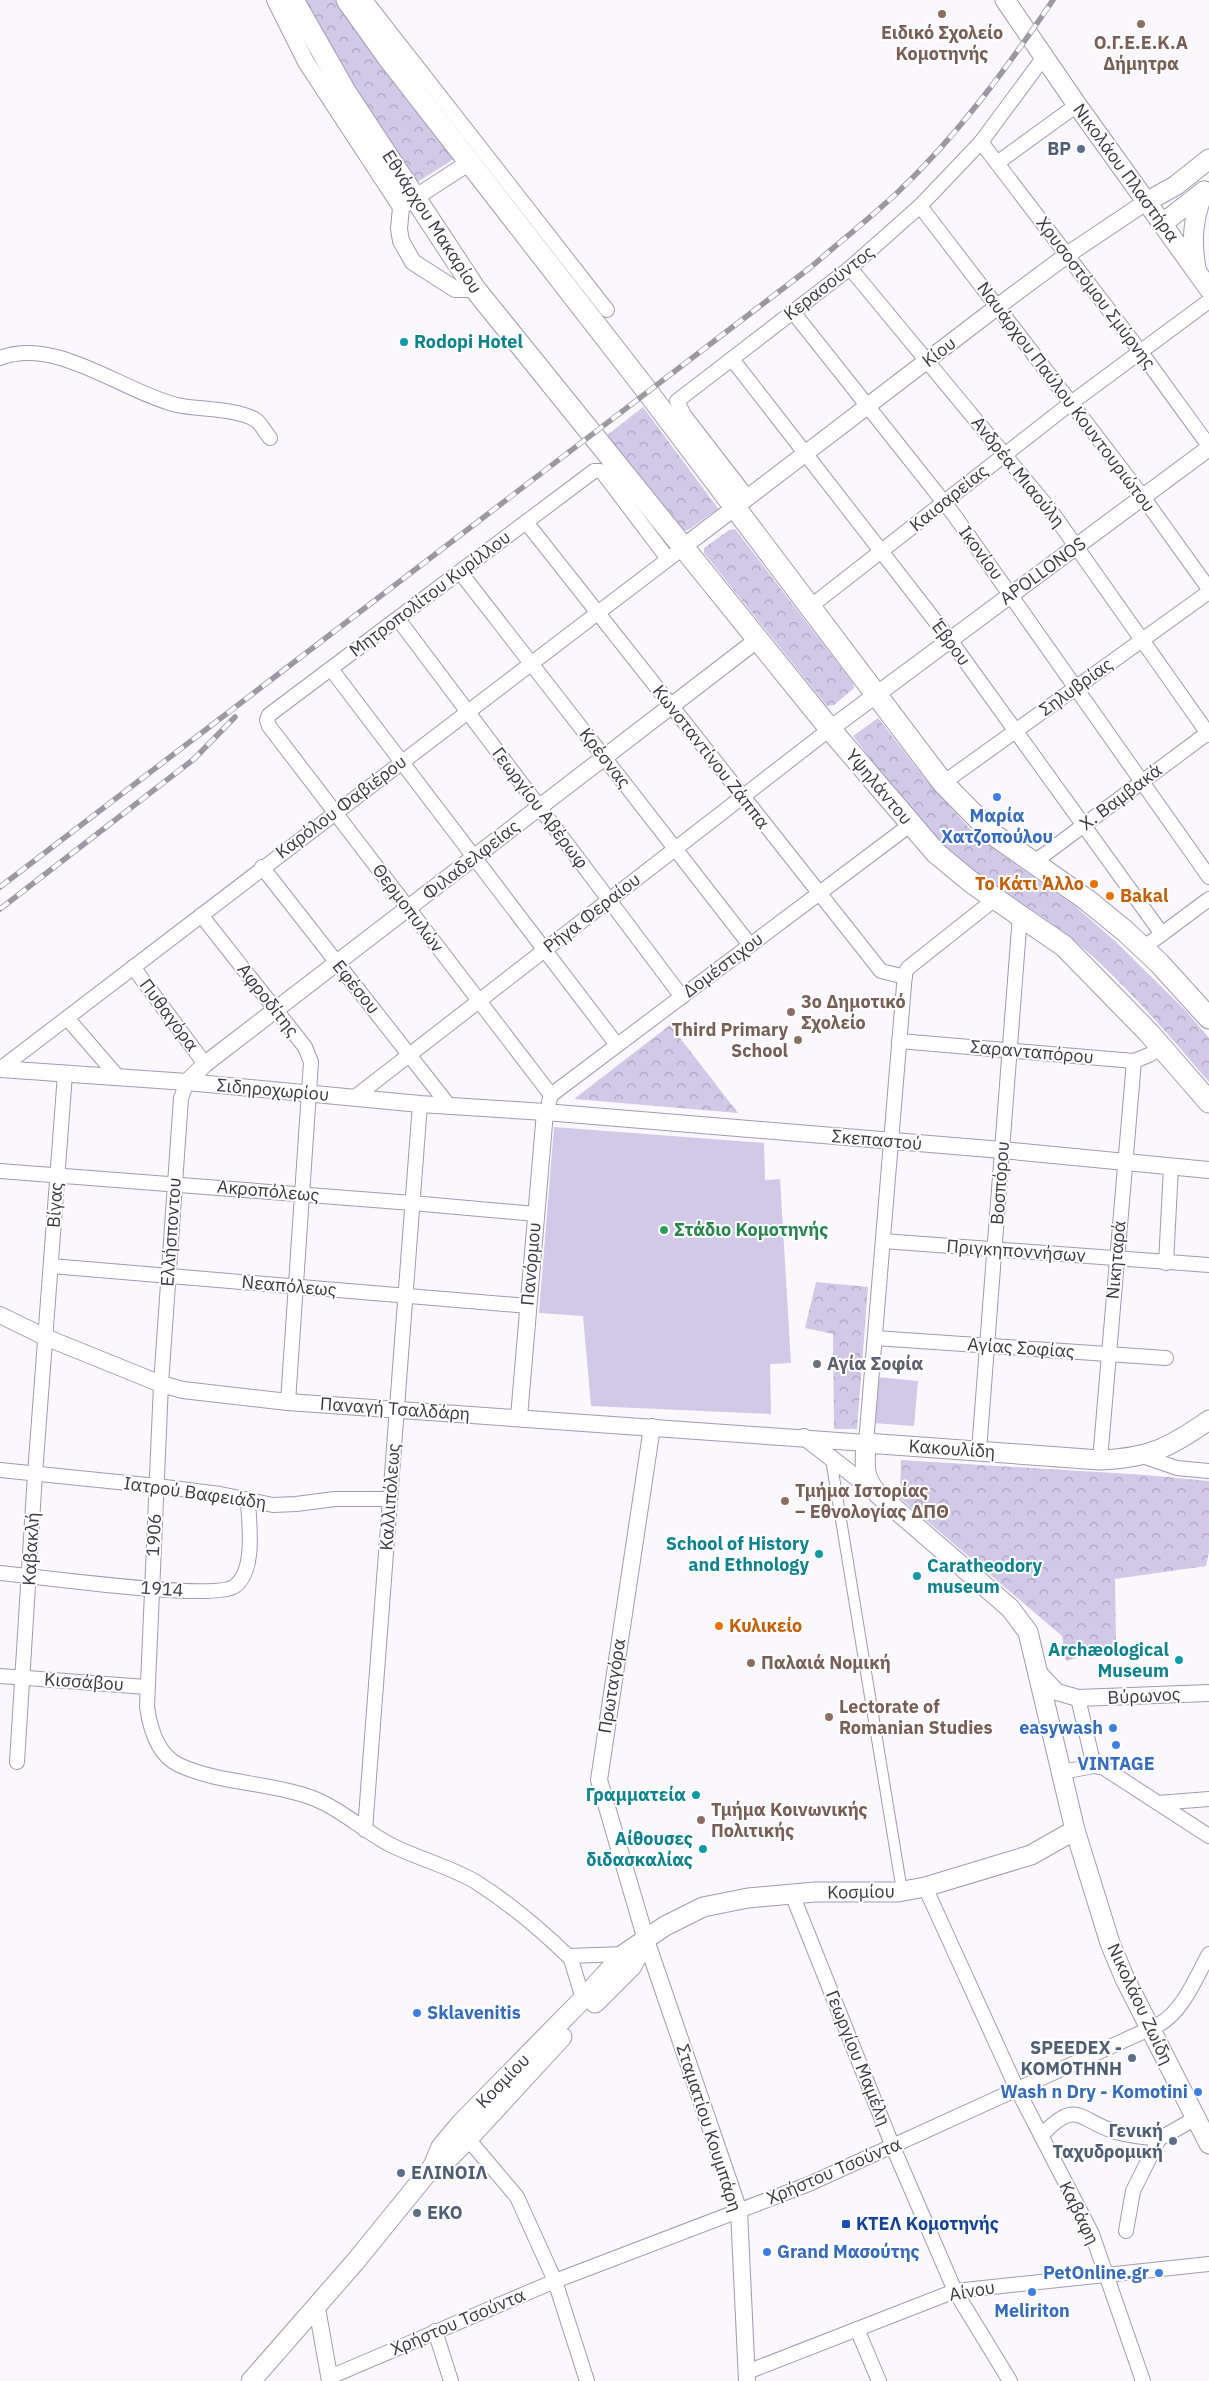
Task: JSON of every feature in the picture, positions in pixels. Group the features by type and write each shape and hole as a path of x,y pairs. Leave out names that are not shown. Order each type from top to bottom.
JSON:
{"main road":[{"name":"Εθνάρχου Μακαρίου","path":"293,0 408,202 475,289 590,431"},
{"path":"347,0 387,56 644,387 742,503 811,606 943,782 984,826 1088,900 1143,948 1209,1018"},
{"name":"Νικολάου Πλαστήρα","path":"1005,0 1077,105 1209,289"},
{"path":"1146,202 1176,186 1209,159"},
{"path":"1162,224 1207,189"},
{"path":"1197,272 1193,241 1194,221 1207,189"},
{"name":"Υψηλάντου","path":"590,431 676,553 757,640 910,825 949,864 995,899 1064,946 1110,990 1209,1102"},
{"name":"Κακουλίδη","path":"866,1443 1100,1460 1142,1456 1169,1447 1209,1420"},
{"name":"Νικολάου Ζωίδη","path":"866,1443 866,1476 869,1484 878,1494 1018,1616 1028,1632 1076,1830 1117,1963 1209,2144"},
{"name":"Κοσμίου","path":"250,2381 317,2308 433,2166 441,2147 461,2123 624,1954 672,1921 703,1907 748,1898 792,1894 902,1891 925,1887 1031,1854 1076,1830"},
{"name":"Κοσμίου","path":"433,2166 450,2157 468,2139 580,2018 632,1966 646,1940"}],"street":[{"path":"275,0 306,62 408,202"},
{"path":"365,0 607,310"},
{"name":"Κερασούντος","path":"742,503 679,406 677,400 850,268 920,206 981,142 1044,57"},
{"path":"997,163 1077,105"},
{"name":"Χρυσοστόμου Σμύρνης","path":"981,142 1140,351 1209,447"},
{"path":"470,162 408,202 399,229 401,241 414,262 455,289 475,289"},
{"name":"Κίου","path":"676,553 996,307 1067,255 1146,202"},
{"name":"Ναυάρχου Παύλου Κουντουριώτου","path":"920,206 1143,498 1209,591"},
{"name":"Ανδρέα Μιαούλη","path":"850,268 1005,454 1077,546 1209,733"},
{"name":"Καισαρείας","path":"811,606 1071,403 1209,301"},
{"name":"Ικονίου","path":"793,312 944,502 1209,877"},
{"path":"0,358 23,352 61,359 176,404 236,414 256,420 270,438"},
{"name":"Έβρου","path":"732,359 950,640 1162,934"},
{"name":"APOLLONOS","path":"830,729 1143,498 1209,447"},
{"name":"Μητροπολίτου Κυρίλλου","path":"267,720 269,715 594,471 603,473 676,553"},
{"name":"Κωνσταντίνου Ζάππα","path":"526,522 818,894 881,971 904,977"},
{"name":"Καρόλου Φαβιέρου","path":"0,1069 262,867 676,553"},
{"name":"Κρέσνας","path":"460,572 750,945"},
{"name":"Σηλυβρίας","path":"943,782 1209,591"},
{"name":"Γεωργίου Αβέρωφ","path":"398,619 682,997"},
{"name":"Φιλαδελφείας","path":"187,1082 205,1064 757,640"},
{"path":"331,669 617,1045"},
{"name":"Θερμοπυλών","path":"267,720 269,726 551,1095"},
{"name":"Ρήγα Φεραίου","path":"355,1097 830,729"},
{"name":"Χ. Βαμβακά","path":"1034,863 1209,733"},
{"name":"Δομέστιχου","path":"551,1095 910,825"},
{"name":"Εφέσου","path":"262,867 450,1106"},
{"path":"866,1443 904,977 908,968 995,899"},
{"path":"1143,948 1209,899"},
{"name":"Αφροδίτης","path":"201,915 308,1054 311,1062 288,1402"},
{"name":"Βοσπόρου","path":"980,1451 1020,915"},
{"name":"Πυθαγόρα","path":"133,967 205,1064"},
{"path":"67,1018 118,1077"},
{"name":"Σαρανταπόρου","path":"899,1040 1134,1061"},
{"path":"1134,1061 1162,1047"},
{"name":"Νικηταρά","path":"1100,1460 1134,1061"},
{"name":"Σιδηροχωρίου","path":"0,1069 187,1082 420,1104 545,1112"},
{"name":"Βίγας","path":"45,1336 65,1074"},
{"name":"Ελλήσποντου","path":"161,1384 181,1098 187,1082"},
{"path":"545,1112 551,1095"},
{"name":"Καλλιπόλεως","path":"365,1830 420,1104"},
{"name":"Σκεπαστού","path":"545,1112 1002,1150 1171,1167 1206,1168"},
{"name":"Πανόρμου","path":"519,1416 545,1112"},
{"path":"1166,1263 1171,1167"},
{"name":"Ακροπόλεως","path":"0,1171 412,1202 536,1214"},
{"name":"Πριγκηποννήσων","path":"883,1241 1209,1265"},
{"name":"Νεαπόλεως","path":"51,1266 528,1306"},
{"name":"Παναγή Τσαλδάρη","path":"0,1315 45,1336 161,1384 183,1390 288,1402 519,1416 804,1437"},
{"name":"Καβακλή","path":"17,1762 45,1336"},
{"name":"Αγίας Σοφίας","path":"875,1338 1166,1358"},
{"name":"1906","path":"161,1384 146,1687 149,1723 155,1738 164,1752 177,1764 250,1785 304,1795 335,1809 365,1830 414,1855 475,1881 537,1927 570,1956"},
{"name":"Πρωταγόρα","path":"646,1940 600,1788 598,1772 652,1427"},
{"path":"804,1437 878,1494"},
{"name":"Κακουλίδη","path":"804,1437 866,1443"},
{"path":"1142,1456 1177,1468 1209,1471"},
{"path":"831,1459 902,1891"},
{"name":"Ιατρού Βαφειάδη","path":"0,1470 157,1486 283,1505 335,1499 390,1499"},
{"name":"1914","path":"0,1573 150,1589 217,1592 235,1586 243,1576 250,1548 248,1501"},
{"name":"Βύρωνος","path":"1039,1673 1057,1692 1078,1698 1209,1693"},
{"name":"Κισσάβου","path":"0,1676 146,1687"},
{"path":"1078,1698 1094,1766"},
{"path":"1062,1772 1094,1766 1104,1768 1209,1836"},
{"path":"1158,1803 1209,1799"},
{"name":"Καβάφη","path":"925,1887 1017,2089 1092,2234 1143,2381"},
{"name":"Γεωργίου Μαμέλη","path":"792,1894 893,2147 955,2291 1010,2381"},
{"name":"Σταματίου Κουμπάρη","path":"646,1940 739,2211 747,2376"},
{"path":"582,1999 570,1956 624,1954"},
{"name":"Χρήστου Τσούντα","path":"326,2380 435,2331 555,2281 809,2184 1166,2021 1178,2009 1209,1954"},
{"path":"1040,2136 1054,2121 1079,2115 1117,2132 1159,2139"},
{"path":"1126,2230 1133,2192 1159,2139 1196,2118"},
{"path":"468,2139 516,2198 555,2281 587,2381"},
{"name":"Αίνου","path":"747,2376 857,2329 955,2291 1209,2264"},
{"path":"317,2308 326,2380"},
{"path":"857,2329 880,2381"},
{"path":"435,2331 451,2381"}],"green space":[{"path":"304,0 338,0 457,157 416,183 346,75"},
{"path":"643,407 718,509 688,530 684,531 606,436"},
{"path":"735,529 853,683 854,688 834,705 827,706 704,553 704,548 729,530"},
{"path":"878,718 926,780 971,830 995,850 1075,906 1116,942 1186,1011 1209,1038 1209,1082 1112,974 1062,930 970,869 928,829 901,799 853,736"},
{"path":"670,1025 738,1113 574,1099"},
{"name":"Στάδιο Κομοτηνής","path":"554,1127 764,1143 765,1180 780,1179 791,1363 770,1364 771,1414 591,1406 583,1316 539,1313"},
{"path":"816,1282 868,1287 857,1429 834,1429 833,1334 805,1328"},
{"path":"876,1377 918,1381 914,1426 873,1423"},
{"path":"901,1460 1146,1475 1209,1481 1209,1552 1206,1566 1115,1579 1116,1647 1066,1661 1062,1636 900,1498"}],"railway":[{"path":"0,887 811,267 866,221 920,170 961,125 1018,51 1053,0"},
{"path":"0,909 194,759 235,717"}],"place":[{"name":"Ειδικό Σχολείο Κομοτηνής","path":"942,14"},
{"name":"Ο.Γ.Ε.Ε.Κ.Α Δήμητρα","path":"1141,24"},
{"name":"BP","path":"1081,149"},
{"name":"Rodopi Hotel","path":"404,342"},
{"name":"Μαρία Χατζοπούλου","path":"997,797"},
{"name":"Το Κάτι Άλλο","path":"1094,884"},
{"name":"Bakal","path":"1110,896"},
{"name":"3ο Δημοτικό Σχολείο","path":"791,1012"},
{"name":"Third Primary School","path":"798,1040"},
{"name":"Στάδιο Κομοτηνής","path":"664,1230"},
{"name":"Αγία Σοφία","path":"817,1364"},
{"name":"Τμήμα Ιστορίας – Εθνολογίας ΔΠΘ","path":"785,1501"},
{"name":"School of History and Ethnology","path":"819,1554"},
{"name":"Caratheodory museum","path":"917,1576"},
{"name":"Κυλικείο","path":"719,1626"},
{"name":"Archæological Museum","path":"1179,1660"},
{"name":"Παλαιά Νομική","path":"751,1663"},
{"name":"Lectorate of Romanian Studies","path":"829,1717"},
{"name":"easywash","path":"1113,1728"},
{"name":"VINTAGE","path":"1116,1745"},
{"name":"Γραμματεία","path":"696,1795"},
{"name":"Τμήμα Κοινωνικής Πολιτικής","path":"701,1820"},
{"name":"Αίθουσες διδασκαλίας","path":"703,1849"},
{"name":"Sklavenitis","path":"417,2013"},
{"name":"SPEEDEX - ΚΟΜΟΤΗΝΗ","path":"1132,2058"},
{"name":"Wash n Dry - Komotini","path":"1198,2092"},
{"name":"Γενική Ταχυδρομική","path":"1173,2141"},
{"name":"ΕΛΙΝΟΙΛ","path":"401,2173"},
{"name":"EKO","path":"417,2213"},
{"name":"ΚΤΕΛ Κομοτηνής","path":"846,2224"},
{"name":"Grand Μασούτης","path":"767,2252"},
{"name":"PetOnline.gr","path":"1159,2273"},
{"name":"Meliriton","path":"1032,2292"}]}
